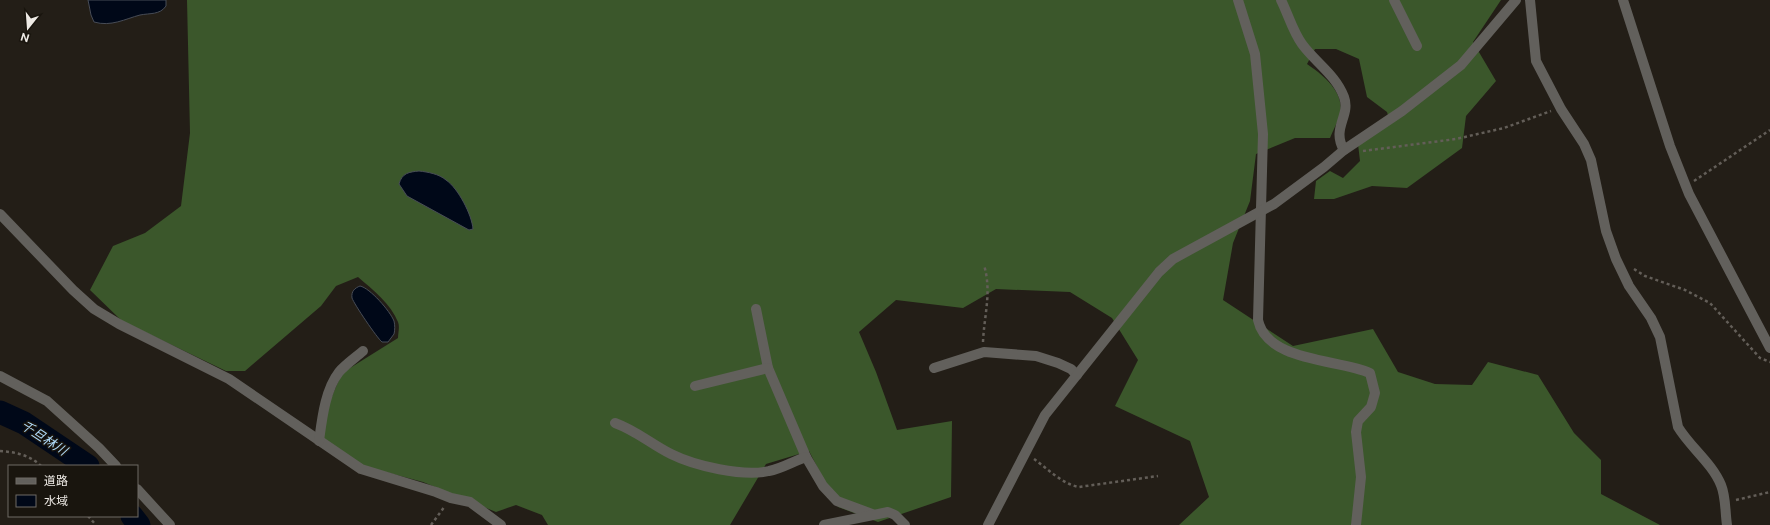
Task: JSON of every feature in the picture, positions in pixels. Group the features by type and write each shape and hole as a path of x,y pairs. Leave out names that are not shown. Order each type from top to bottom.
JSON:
{"street":[{"path":"1238,0 1255,54 1263,134 1258,320 1265,337 1274,344 1293,353 1313,359 1357,367 1370,373 1374,393 1371,407 1358,421 1356,432 1361,478 1356,525"},
{"path":"1281,0 1302,44 1325,68 1345,98 1345,113 1339,130 1340,141 1344,150"},
{"path":"1394,0 1417,46"},
{"path":"988,525 1045,415 1159,272 1173,259 1262,212 1324,167 1344,150 1402,111 1462,65 1516,0"},
{"path":"1530,0 1536,61 1561,109 1584,144 1591,160 1606,231 1616,260 1629,286 1651,318 1660,337 1678,427 1686,440 1712,469 1721,484 1725,503 1727,525"},
{"path":"1622,0 1670,146 1686,186 1698,212 1770,348"},
{"path":"0,214 73,290 94,309 119,324 229,379 361,469 451,498 470,502 501,525"},
{"path":"756,309 768,368 806,457 823,486 837,501 872,514"},
{"path":"319,441 322,417 330,391 339,373 363,351"},
{"path":"934,368 984,352 1036,356 1071,369 1077,375"},
{"path":"695,386 768,368"},
{"path":"0,376 52,404 115,465"},
{"path":"615,423 631,429 671,454 693,463 717,469 750,473 770,471 806,457"},
{"path":"138,490 170,525"},
{"path":"824,525 872,514 888,512 895,515 905,525"}],"path":[{"path":"1344,150 1355,152 1456,139 1504,128 1540,114 1561,109"},
{"path":"1686,186 1770,130"},
{"path":"1616,260 1645,276 1685,290 1710,303 1760,358 1770,362"},
{"path":"984,265 988,310 983,340 984,352"},
{"path":"0,451 25,456 36,461 39,465"},
{"path":"1026,452 1060,478 1075,486 1158,476"},
{"path":"1725,503 1770,492"},
{"path":"431,525 451,498"},
{"path":"89,517 96,525"}],"green space":[{"path":"187,0 1501,0 1473,42 1496,81 1466,116 1462,148 1407,188 1372,186 1334,199 1314,199 1316,181 1330,171 1343,178 1360,161 1358,144 1390,122 1387,112 1367,97 1359,59 1336,49 1315,49 1307,64 1320,73 1336,91 1341,106 1339,117 1330,138 1295,138 1256,154 1250,201 1233,243 1223,300 1293,346 1373,329 1398,372 1435,384 1472,385 1488,362 1538,375 1574,433 1601,460 1601,494 1660,525 1179,525 1209,497 1190,441 1115,406 1138,360 1112,318 1070,292 996,289 963,308 896,300 859,332 876,372 897,430 952,421 951,497 878,522 838,507 809,451 766,464 730,525 548,525 542,515 516,505 496,512 423,482 363,466 322,440 329,403 342,373 398,338 399,324 395,315 381,297 358,277 336,286 321,306 245,371 226,371 122,321 90,290 113,246 145,233 181,206 190,133"}],"water":[{"path":"88,0 166,0 166,6 158,12 106,24 94,22"},
{"path":"419,171 437,175 451,184 464,202 473,229 469,230 407,196 399,184 400,180 406,174"},
{"path":"360,286 369,291 379,300 394,321 394,334 388,342 382,342 379,339 352,298 355,289"}],"waterway":[{"name":"千旦林川","path":"0,412 24,423 87,465"},
{"name":"千旦林川","path":"133,517 139,525"}]}
